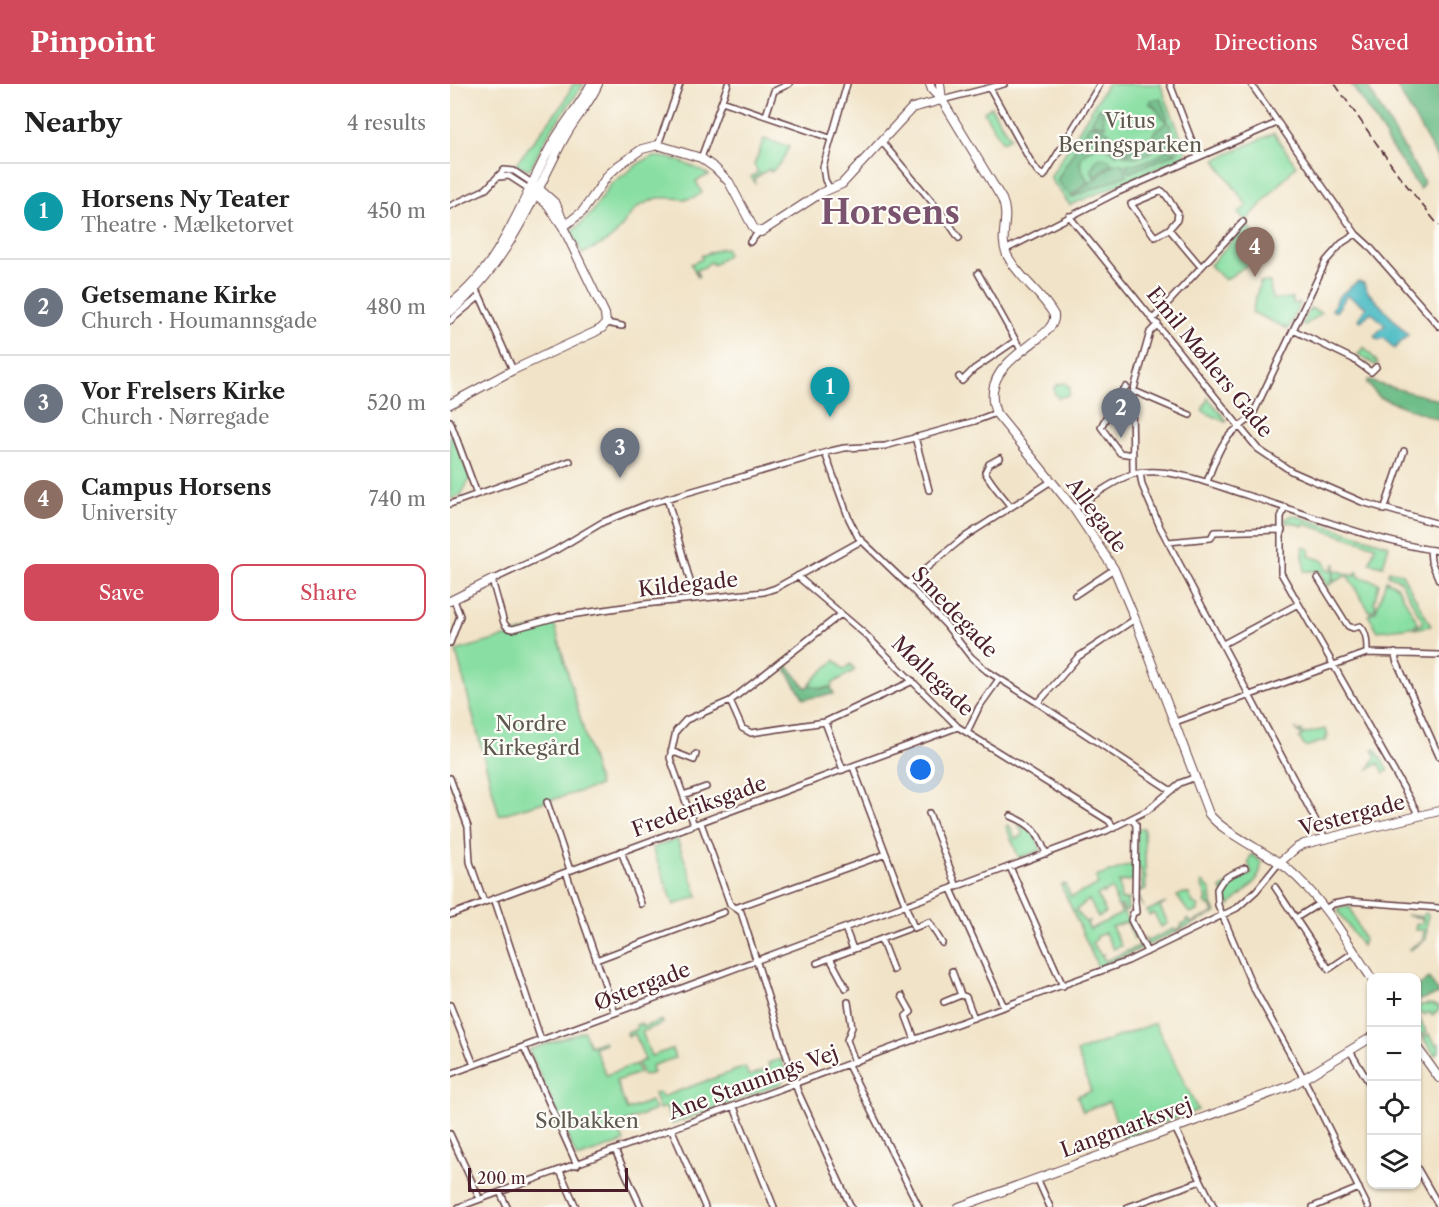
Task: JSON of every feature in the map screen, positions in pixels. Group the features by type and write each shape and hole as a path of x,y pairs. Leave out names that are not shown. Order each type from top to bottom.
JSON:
{"street":[{"path":"450,312 500,257 520,225 555,138 591,84"},
{"path":"450,304 473,287 598,84"},
{"path":"658,145 680,84"},
{"path":"701,158 728,84"},
{"path":"766,116 774,91 788,84"},
{"path":"830,189 823,171 830,138 847,84"},
{"path":"450,643 460,616 452,601 556,550 603,522 667,498 825,453 844,448 885,446 996,413 992,400 993,386 1009,362 1052,326 1055,318 1050,307 1008,257 1003,242 1006,210 942,100 932,90 930,84"},
{"path":"940,84 942,100"},
{"path":"750,242 759,232 764,231 821,193 842,184 912,108 1004,84"},
{"path":"990,88 1034,166 1044,176 1100,84"},
{"path":"1170,84 1198,157"},
{"path":"1251,84 1356,234 1368,244 1439,326"},
{"path":"722,100 830,138"},
{"path":"1005,250 1116,192 1277,123"},
{"path":"882,142 943,215 958,238"},
{"path":"563,227 582,212 608,174 642,149 658,145 701,158 715,168 729,182 751,225 759,232"},
{"path":"450,206 486,189 501,175 509,176 534,189 563,227 606,318 622,327"},
{"path":"1162,191 1178,213 1177,220 1169,229 1155,237 1131,204 1162,191"},
{"name":"Emil Møllers Gade","path":"1069,216 1258,449 1279,465 1337,492 1384,510 1439,524"},
{"path":"1154,319 1243,222"},
{"path":"1169,229 1201,267"},
{"path":"1207,482 1225,440 1241,428 1253,414 1326,261 1342,243 1356,234"},
{"path":"978,273 1021,350"},
{"path":"473,287 480,296 513,370"},
{"path":"450,321 480,296"},
{"path":"450,404 513,370 595,332 602,328 606,318"},
{"path":"1133,474 1134,390 1150,333 1158,324"},
{"path":"1293,330 1353,359 1371,372 1376,368"},
{"path":"958,377 962,381 974,369 1015,341"},
{"path":"1126,387 1118,394 1101,427 1120,453 1132,455"},
{"path":"1134,390 1191,416"},
{"name":"Allegade","path":"996,413 1074,509 1114,569 1136,619 1212,818 1279,862"},
{"path":"450,421 477,494"},
{"path":"915,437 930,490"},
{"path":"1384,510 1404,451"},
{"name":"Smedegade","path":"825,453 849,519 861,541 946,625 971,657 999,679 1170,790"},
{"path":"1000,458 989,464 985,472 991,484 999,490 1011,507"},
{"path":"450,504 570,460"},
{"path":"1140,473 1142,485 1168,542 1325,838"},
{"path":"1074,509 1133,474 1171,474 1207,482 1404,544 1439,551"},
{"path":"907,584 963,538 1050,482"},
{"path":"667,498 695,599"},
{"path":"1285,507 1281,518 1280,569 1412,803 1417,816"},
{"path":"1168,542 1211,538 1214,532 1282,530"},
{"name":"Kildegade","path":"492,580 504,623 508,628 517,628 572,615 764,592 776,588 861,541"},
{"path":"1430,550 1431,561 1439,580"},
{"path":"1075,595 1114,569"},
{"name":"Møllegade","path":"797,576 866,635 958,727 1109,821 1114,828"},
{"path":"1318,578 1348,626 1363,628 1367,640 1367,652"},
{"path":"1222,644 1298,604"},
{"path":"694,825 672,765 676,731 687,720 729,701 841,614"},
{"path":"1038,703 1078,657 1136,619"},
{"path":"1175,722 1367,652 1439,655"},
{"path":"1395,653 1396,660 1439,756"},
{"path":"968,732 979,707 999,679"},
{"path":"729,701 742,728 747,733 825,722 913,681"},
{"path":"825,722 843,770"},
{"name":"Frederiksgade","path":"450,915 958,727"},
{"path":"672,752 694,760 696,754"},
{"path":"853,767 914,928 929,922 942,943"},
{"name":"Østergade","path":"450,1074 1114,828 1148,810 1180,783 1196,777"},
{"path":"450,778 468,826 470,862 484,902"},
{"path":"683,795 706,787"},
{"path":"547,802 596,960 615,1013"},
{"name":"Vestergade","path":"1279,862 1296,848 1325,838 1439,811"},
{"path":"929,813 954,888 1004,1007"},
{"path":"1011,816 1022,820 1039,834 1046,854"},
{"path":"1132,819 1136,825 1135,901 1137,912 1131,916 1131,920 1148,952"},
{"path":"701,823 730,904 741,912 795,1084 852,1207"},
{"path":"621,851 641,904"},
{"path":"734,908 886,854"},
{"path":"1279,862 1323,906 1367,973"},
{"name":"Ane Staunings Vej","path":"459,1207 1064,986 1148,952 1223,916 1248,900 1279,862"},
{"path":"1010,867 1064,986"},
{"path":"1245,868 1225,878 1217,889 1218,905 1252,985 1304,1079 1368,1207"},
{"path":"1275,887 1329,969 1354,952"},
{"path":"494,898 541,1040"},
{"path":"1296,918 1323,906 1348,901 1439,908"},
{"path":"596,960 724,912"},
{"path":"845,928 853,949"},
{"path":"817,963 908,929"},
{"path":"881,939 893,970"},
{"path":"830,958 846,988"},
{"path":"952,971 961,995"},
{"path":"944,1002 961,995 966,996 974,1018"},
{"path":"898,1019 911,1012 902,996"},
{"name":"Ane Staunings Vej","path":"848,1002 852,1027 847,1040 855,1062"},
{"path":"450,1005 474,1065"},
{"path":"906,1016 915,1040"},
{"name":"Langmarksvej","path":"959,1207 1293,1085 1367,1040"},
{"path":"524,1047 577,1165"},
{"path":"1350,1051 1367,1081"},
{"path":"1421,1053 1439,1078"},
{"path":"848,1065 918,1207"},
{"path":"734,1107 774,1207"},
{"path":"1174,1128 1214,1207"},
{"path":"672,1130 705,1207"},
{"path":"450,1134 478,1195"},
{"path":"615,1150 640,1207"},
{"path":"560,1171 576,1207"},
{"path":"1421,1175 1439,1206"},
{"path":"1037,1178 1050,1207"},
{"path":"1128,1207 1201,1181"},
{"path":"1313,1207 1359,1188"},
{"path":"500,1192 507,1207"}],"green space":[{"path":"573,84 584,84 550,131 530,169 515,165 564,102"},
{"name":"Vitus Beringsparken","path":"1107,84 1160,84 1186,150 1184,157 1070,205 1050,178"},
{"path":"1351,84 1366,84 1424,182 1420,189 1386,140"},
{"path":"1395,84 1439,84 1439,161 1398,89"},
{"path":"1160,98 1168,119 1165,121 1150,104 1151,100"},
{"path":"991,107 1010,138 1002,142 984,112"},
{"path":"1099,108 1102,108 1105,126 1093,123 1092,120"},
{"path":"1169,122 1179,150 1150,140 1155,131"},
{"path":"1092,124 1110,134 1119,153 1099,146 1085,153 1080,164 1088,182 1070,196 1057,180 1089,125"},
{"path":"1274,133 1296,166 1246,221 1238,213 1247,206 1215,160"},
{"path":"1116,138 1129,144 1136,144 1123,155"},
{"path":"764,139 789,147 782,161 771,172 769,169 755,178 755,183 751,177 758,172 754,165"},
{"path":"1147,142 1157,146 1142,156 1126,155 1140,144"},
{"path":"1167,149 1177,153 1129,173 1127,164 1159,156"},
{"path":"652,157 674,159 709,175 696,181 702,193 686,199 658,198 641,205 611,239 582,254 572,232 591,214 610,185 641,162"},
{"path":"1098,158 1109,159 1112,163 1094,177 1091,169"},
{"path":"1115,163 1124,165 1127,175 1071,198"},
{"path":"1249,226 1253,232 1259,257 1225,280 1210,265 1245,227"},
{"path":"722,248 723,250 725,248 728,254 713,265 711,262 696,270 698,277 691,264 702,259 701,256"},
{"path":"1260,282 1270,282 1272,299 1292,298 1293,304 1300,303 1288,329 1252,312"},
{"path":"1310,308 1322,313 1304,326 1302,325"},
{"path":"1364,347 1378,363 1375,365 1358,354"},
{"path":"1368,380 1439,400 1439,420 1379,397 1367,383"},
{"path":"1065,383 1070,388 1069,395 1058,398 1054,388 1058,384"},
{"path":"1208,398 1227,421 1226,422 1202,411"},
{"path":"453,434 470,479 461,495 450,499 450,435"},
{"path":"1293,515 1389,545 1383,566 1370,563 1375,546 1304,524 1303,526 1291,522 1286,523 1286,519"},
{"path":"1303,547 1310,549 1309,556 1324,561 1327,570 1331,571 1335,564 1331,584 1327,586 1320,571 1304,571"},
{"path":"1335,570 1355,576 1358,572 1358,576 1379,583 1374,603 1376,604 1375,609 1370,612 1347,575 1332,583"},
{"path":"1389,570 1402,574 1431,626 1414,629 1423,622 1400,580 1388,575"},
{"path":"1386,580 1397,586 1418,623 1412,627 1378,631 1368,615 1376,611"},
{"name":"Nordre Kirkegård","path":"554,623 599,786 499,815 456,651"},
{"path":"835,660 844,670 851,664 855,670 833,683 831,687 812,687 811,682"},
{"path":"786,664 806,688 810,685 822,689 831,687 834,694 804,699 784,666"},
{"path":"1295,728 1303,734 1325,729 1327,740 1305,747 1299,738 1302,736 1298,733"},
{"path":"1376,749 1388,771 1384,773 1379,763 1369,769 1376,755 1373,750"},
{"path":"1018,824 1035,834 1041,850 1019,858 1006,826 1009,825 1016,839 1023,835"},
{"path":"1144,828 1146,889 1137,892 1137,889 1142,889 1141,869 1137,868 1137,829"},
{"path":"677,839 698,896 674,905 652,848"},
{"path":"1252,854 1261,862 1258,877 1230,906 1221,890 1252,873 1249,862"},
{"path":"1134,863 1134,880 1119,882 1121,900 1133,899 1127,900 1128,910 1125,911 1122,905 1118,907 1112,889 1097,895 1106,913 1098,917 1089,900 1076,910 1085,922 1089,921 1087,924 1090,929 1121,914 1121,908 1137,937 1134,939 1127,922 1112,927 1121,946 1113,949 1105,933 1097,936 1092,943 1101,955 1104,953 1102,956 1105,961 1141,945 1142,948 1098,967 1061,885 1065,884 1071,897 1098,885 1096,877"},
{"path":"1203,882 1211,891 1212,904 1216,913 1148,945 1143,937 1147,941 1174,929 1176,931 1188,919 1191,923 1214,913 1211,906 1205,902 1207,900 1201,883"},
{"path":"1184,893 1189,894 1193,903 1199,907 1198,911 1189,913 1177,896"},
{"path":"1166,903 1160,907 1168,923 1161,927 1154,913 1149,915 1147,911"},
{"path":"1350,907 1364,940 1362,946 1338,911 1340,908"},
{"path":"1424,913 1428,914 1426,939 1410,950 1423,940 1424,930 1415,930 1416,923 1422,924 1423,919 1406,915 1423,917"},
{"path":"1429,978 1439,994 1421,1000 1421,984"},
{"path":"1431,1004 1439,1007 1439,1010 1432,1015 1429,1012 1425,1015 1423,1012 1421,1013 1421,1005"},
{"path":"662,1020 663,1023 642,1032 651,1056 672,1049 675,1058 651,1066 653,1073 643,1076 638,1063 645,1060 635,1034 628,1036 627,1033 637,1029 636,1025 641,1023 643,1027"},
{"path":"1421,1022 1427,1032 1422,1036 1421,1034"},
{"path":"1155,1023 1198,1110 1123,1138 1109,1102 1083,1111 1077,1096 1091,1091 1077,1052"},
{"name":"Solbakken","path":"584,1031 590,1046 604,1041 605,1043 594,1047 606,1075 636,1064 639,1073 616,1081 627,1110 651,1101 655,1110 617,1125 624,1142 577,1158 529,1050"},
{"path":"1429,1034 1436,1045 1439,1043 1439,1052 1435,1055 1423,1038"},
{"path":"781,1059 786,1073 781,1084 672,1124 666,1107 659,1109 654,1094 659,1092 662,1097 745,1067 749,1076 770,1068 768,1063"}],"water":[{"path":"1358,281 1364,283 1368,292 1408,335 1394,349 1384,338 1378,340 1374,336 1385,325 1371,312 1361,321 1358,319 1366,307 1347,295 1336,312 1332,310 1339,296"}],"railway":[{"path":"1335,84 1400,177 1439,226"}],"place":[{"name":"Campus Horsens","path":"1255,277"},
{"name":"Horsens Ny Teater","path":"830,417"},
{"name":"Getsemane Kirke","path":"1121,438"},
{"name":"Vor Frelsers Kirke","path":"620,478"}],"district":[{"name":"Horsens","path":"890,212"}]}
